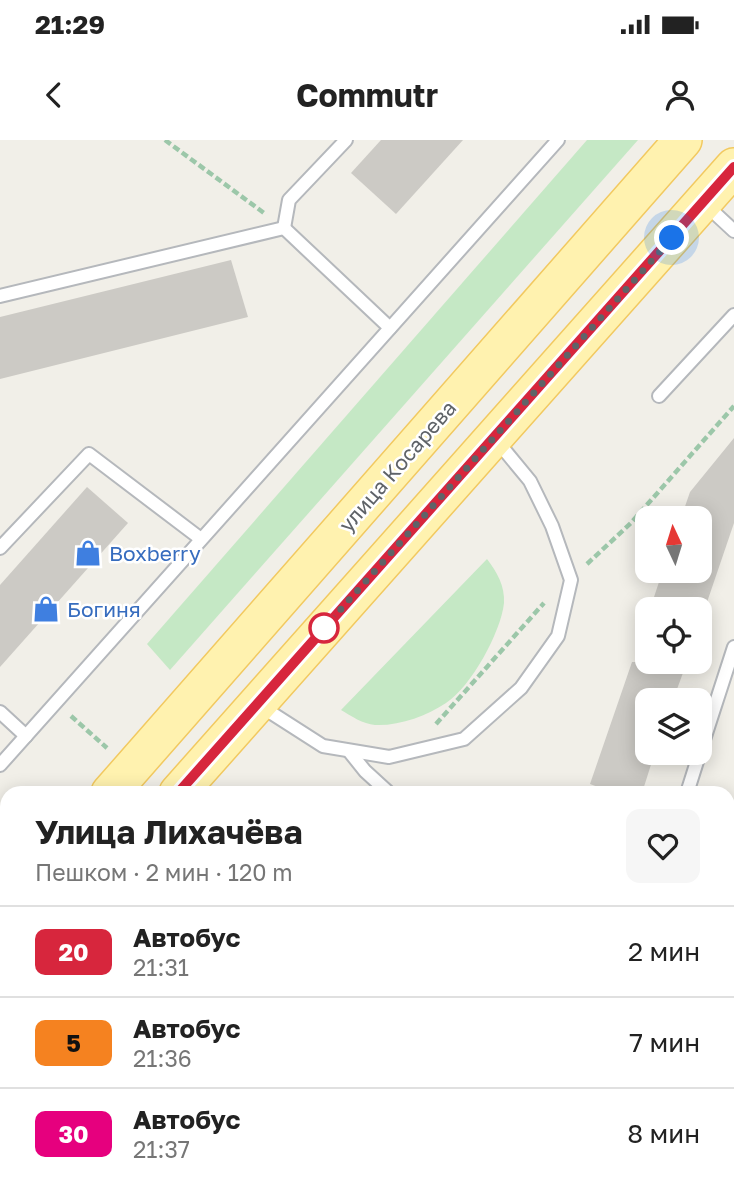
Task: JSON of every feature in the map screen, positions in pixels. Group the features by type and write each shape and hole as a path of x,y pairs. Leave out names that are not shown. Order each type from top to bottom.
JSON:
{"main road":[{"name":"улица Косарева","path":"116,786 683,140"},
{"path":"184,786 734,167"}],"lane":[{"path":"284,228 289,200 346,140"},
{"path":"0,765 558,140"},
{"path":"703,202 734,231"},
{"path":"0,296 284,228"},
{"path":"284,228 390,328"},
{"path":"659,396 734,315"},
{"path":"256,703 323,746 389,757 464,740 521,688 558,636 571,580 552,526 530,481 494,438"},
{"path":"0,548 89,454 201,539"},
{"path":"712,715 734,648"},
{"path":"0,712 26,736"},
{"path":"349,751 381,786"},
{"path":"689,786 696,765"}],"path":[{"path":"165,140 284,228"},
{"path":"432,730 541,605 631,523 734,406"},
{"path":"76,721 110,750"}],"green space":[{"path":"587,140 638,140 170,670 147,644"},
{"path":"487,559 502,585 502,615 475,672 456,695 430,712 394,724 371,724 341,710"}],"building":[{"path":"381,140 463,140 396,214 351,173"},
{"path":"231,260 248,317 0,379 0,317"},
{"path":"734,438 734,523 709,597 654,597 659,583 712,583 712,506 685,506 690,492"},
{"path":"87,487 128,523 0,667 0,585"},
{"path":"632,662 635,662 635,674 683,674 677,688 635,688 635,765 651,765 644,786 590,784"}],"bus line":[{"name":"20","path":"184,786 734,167"}],"place":[{"name":"Boxberry","path":"88,553"},
{"name":"Богиня","path":"46,609"}],"route":[{"path":"324,628 672,238"}]}
